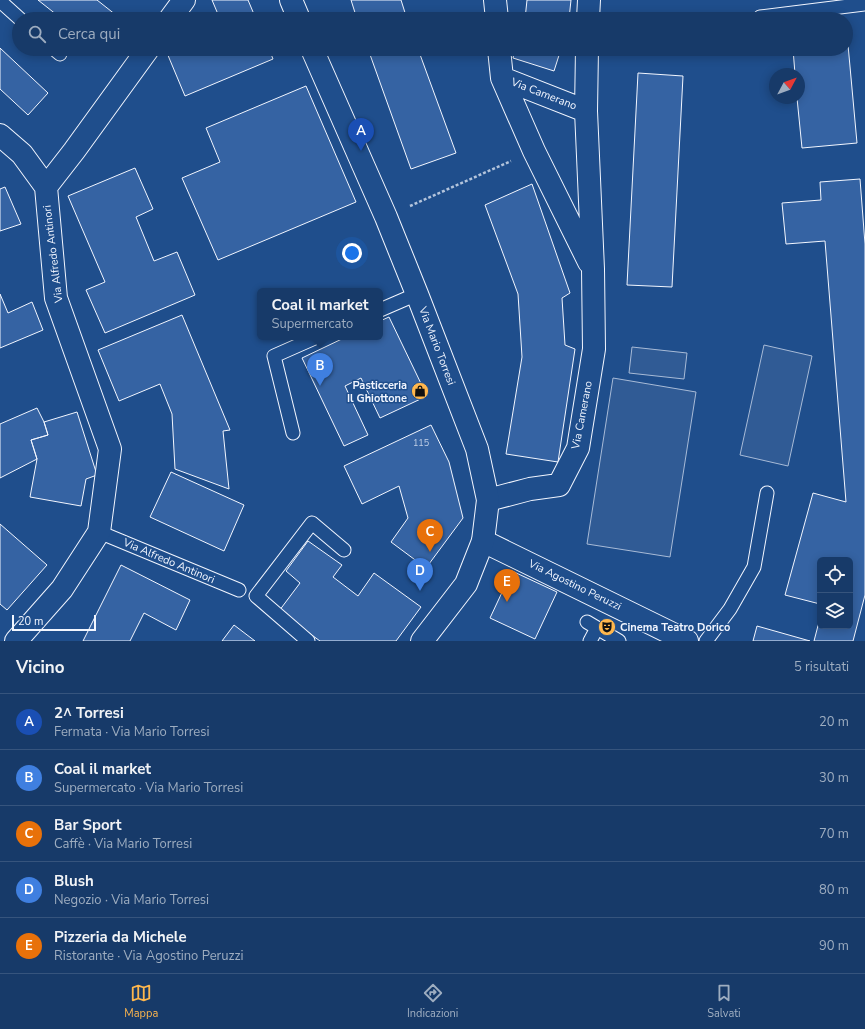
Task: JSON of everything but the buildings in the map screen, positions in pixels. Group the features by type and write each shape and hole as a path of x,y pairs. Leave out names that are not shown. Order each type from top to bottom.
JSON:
{"street":[{"path":"175,12 184,0"},
{"path":"291,0 296,12"},
{"path":"495,0 496,12"},
{"path":"588,12 589,0"},
{"path":"0,135 22,154 46,187 143,56"},
{"name":"Via Mario Torresi","path":"315,56 386,217 417,294 477,449 488,500 483,541 466,584 422,641"},
{"name":"Via Camerano","path":"500,56 502,78 534,151 593,269"},
{"name":"Via Camerano","path":"488,500 530,489 559,485 578,448 594,349 593,269 586,111 587,56"},
{"name":"Via Camerano","path":"502,78 586,111"},
{"name":"Via Alfredo Antinori","path":"16,641 62,589 99,532 110,449 56,298 46,187"},
{"name":"Via Agostino Peruzzi","path":"483,541 687,641"}],"lane":[{"path":"0,1 12,12"},
{"path":"800,12 865,4"},
{"path":"383,309 417,294"},
{"path":"293,433 274,356 310,340"},
{"path":"706,641 730,609 754,567 767,493"},
{"path":"308,641 256,596 312,523 344,550"},
{"name":"Via Alfredo Antinori","path":"99,532 239,590"},
{"path":"590,641 592,625 619,641"}],"path":[{"path":"386,217 534,151"}],"shaded area":[{"path":"764,345 812,356 788,466 740,455"},
{"path":"632,347 687,353 684,379 629,373"},
{"path":"613,378 696,392 670,557 587,544"}],"place":[{"name":"2^ Torresi","path":"361,151"},
{"name":"Coal il market","path":"320,386"},
{"name":"Pasticceria Il Ghiottone","path":"420,391"},
{"name":"Bar Sport","path":"430,552"},
{"name":"Blush","path":"420,591"},
{"name":"Pizzeria da Michele","path":"507,602"},
{"name":"Cinema Teatro Dorico","path":"607,627"}]}
